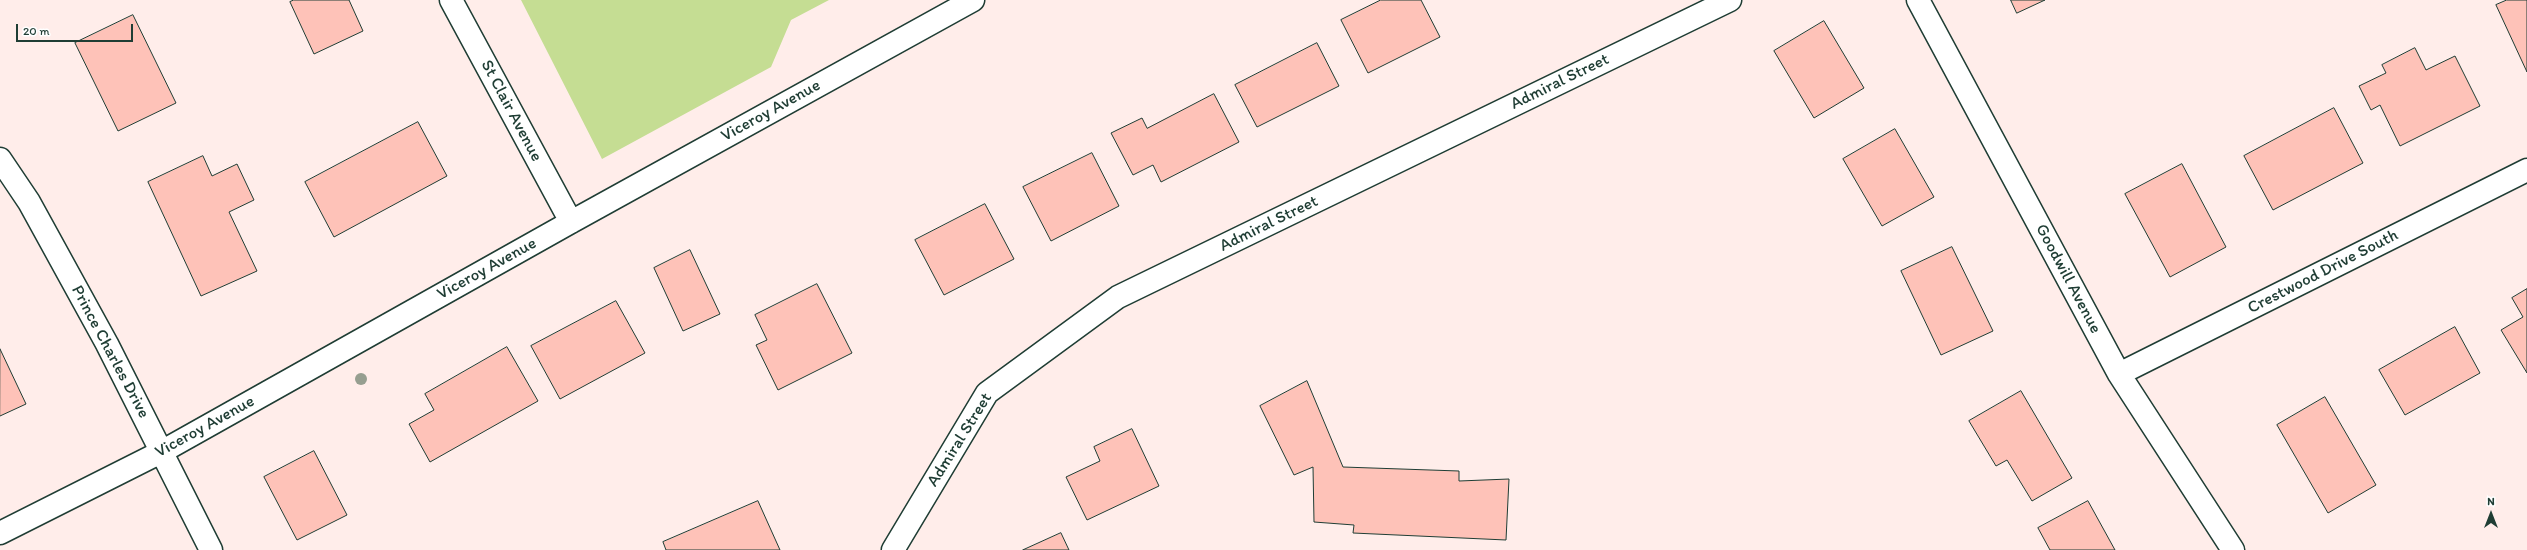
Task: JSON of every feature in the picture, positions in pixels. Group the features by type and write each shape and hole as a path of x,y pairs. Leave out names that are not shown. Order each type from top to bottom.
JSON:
{"street":[{"name":"St Clair Avenue","path":"451,0 571,222"},
{"name":"Viceroy Avenue","path":"0,533 163,451 571,222 972,0"},
{"name":"Admiral Street","path":"893,550 987,392 1118,297 1730,0"},
{"name":"Goodwill Avenue","path":"1918,0 2119,374 2233,550"},
{"name":"Prince Charles Drive","path":"0,160 32,208 163,451 211,550"},
{"name":"Crestwood Drive South","path":"2119,374 2527,170"}],"green space":[{"path":"521,0 829,0 791,20 771,67 602,159"}],"building":[{"path":"294,0 349,0 363,31 314,54 290,2"},
{"path":"1381,0 1421,0 1440,37 1368,73 1341,20"},
{"path":"2011,0 2045,0 2017,13"},
{"path":"2507,0 2527,0 2527,72 2496,5"},
{"path":"133,15 176,103 118,131 75,43"},
{"path":"1824,21 1864,88 1814,118 1774,51"},
{"path":"1317,43 1339,86 1257,127 1235,85"},
{"path":"2415,48 2426,70 2455,56 2480,106 2400,146 2380,105 2371,110 2359,86 2386,73 2382,65"},
{"path":"1214,94 1239,142 1161,182 1153,165 1133,175 1111,133 1142,118 1147,128"},
{"path":"2334,108 2363,163 2273,210 2244,156"},
{"path":"418,122 447,176 334,237 305,182"},
{"path":"1895,129 1934,197 1882,226 1843,159"},
{"path":"1092,153 1119,206 1051,241 1023,187"},
{"path":"203,156 212,176 237,164 254,200 229,212 257,271 201,296 148,182"},
{"path":"2182,164 2226,247 2170,277 2125,194"},
{"path":"985,204 1014,259 944,295 915,240"},
{"path":"1952,247 1993,331 1941,355 1901,271"},
{"path":"690,250 720,314 683,331 654,268"},
{"path":"817,284 852,353 778,390 756,345 767,340 755,315"},
{"path":"2527,289 2527,373 2501,330 2523,317 2512,298"},
{"path":"616,301 645,353 560,399 531,346"},
{"path":"2455,327 2480,373 2405,415 2379,370"},
{"path":"507,347 538,401 430,462 409,424 434,410 425,394"},
{"path":"0,349 26,404 0,416"},
{"path":"1307,381 1343,467 1459,471 1459,481 1509,479 1506,540 1353,533 1354,525 1314,522 1313,467 1294,475 1260,406"},
{"path":"2021,391 2072,478 2032,501 2007,460 1996,466 1969,421"},
{"path":"2325,397 2376,485 2328,513 2277,425"},
{"path":"1132,429 1159,486 1087,520 1066,477 1100,461 1094,447"},
{"path":"314,451 347,515 297,540 264,477"},
{"path":"758,501 780,550 666,550 663,542"},
{"path":"2088,501 2115,550 2050,550 2038,528"},
{"path":"1061,533 1069,550 1023,550"}]}
